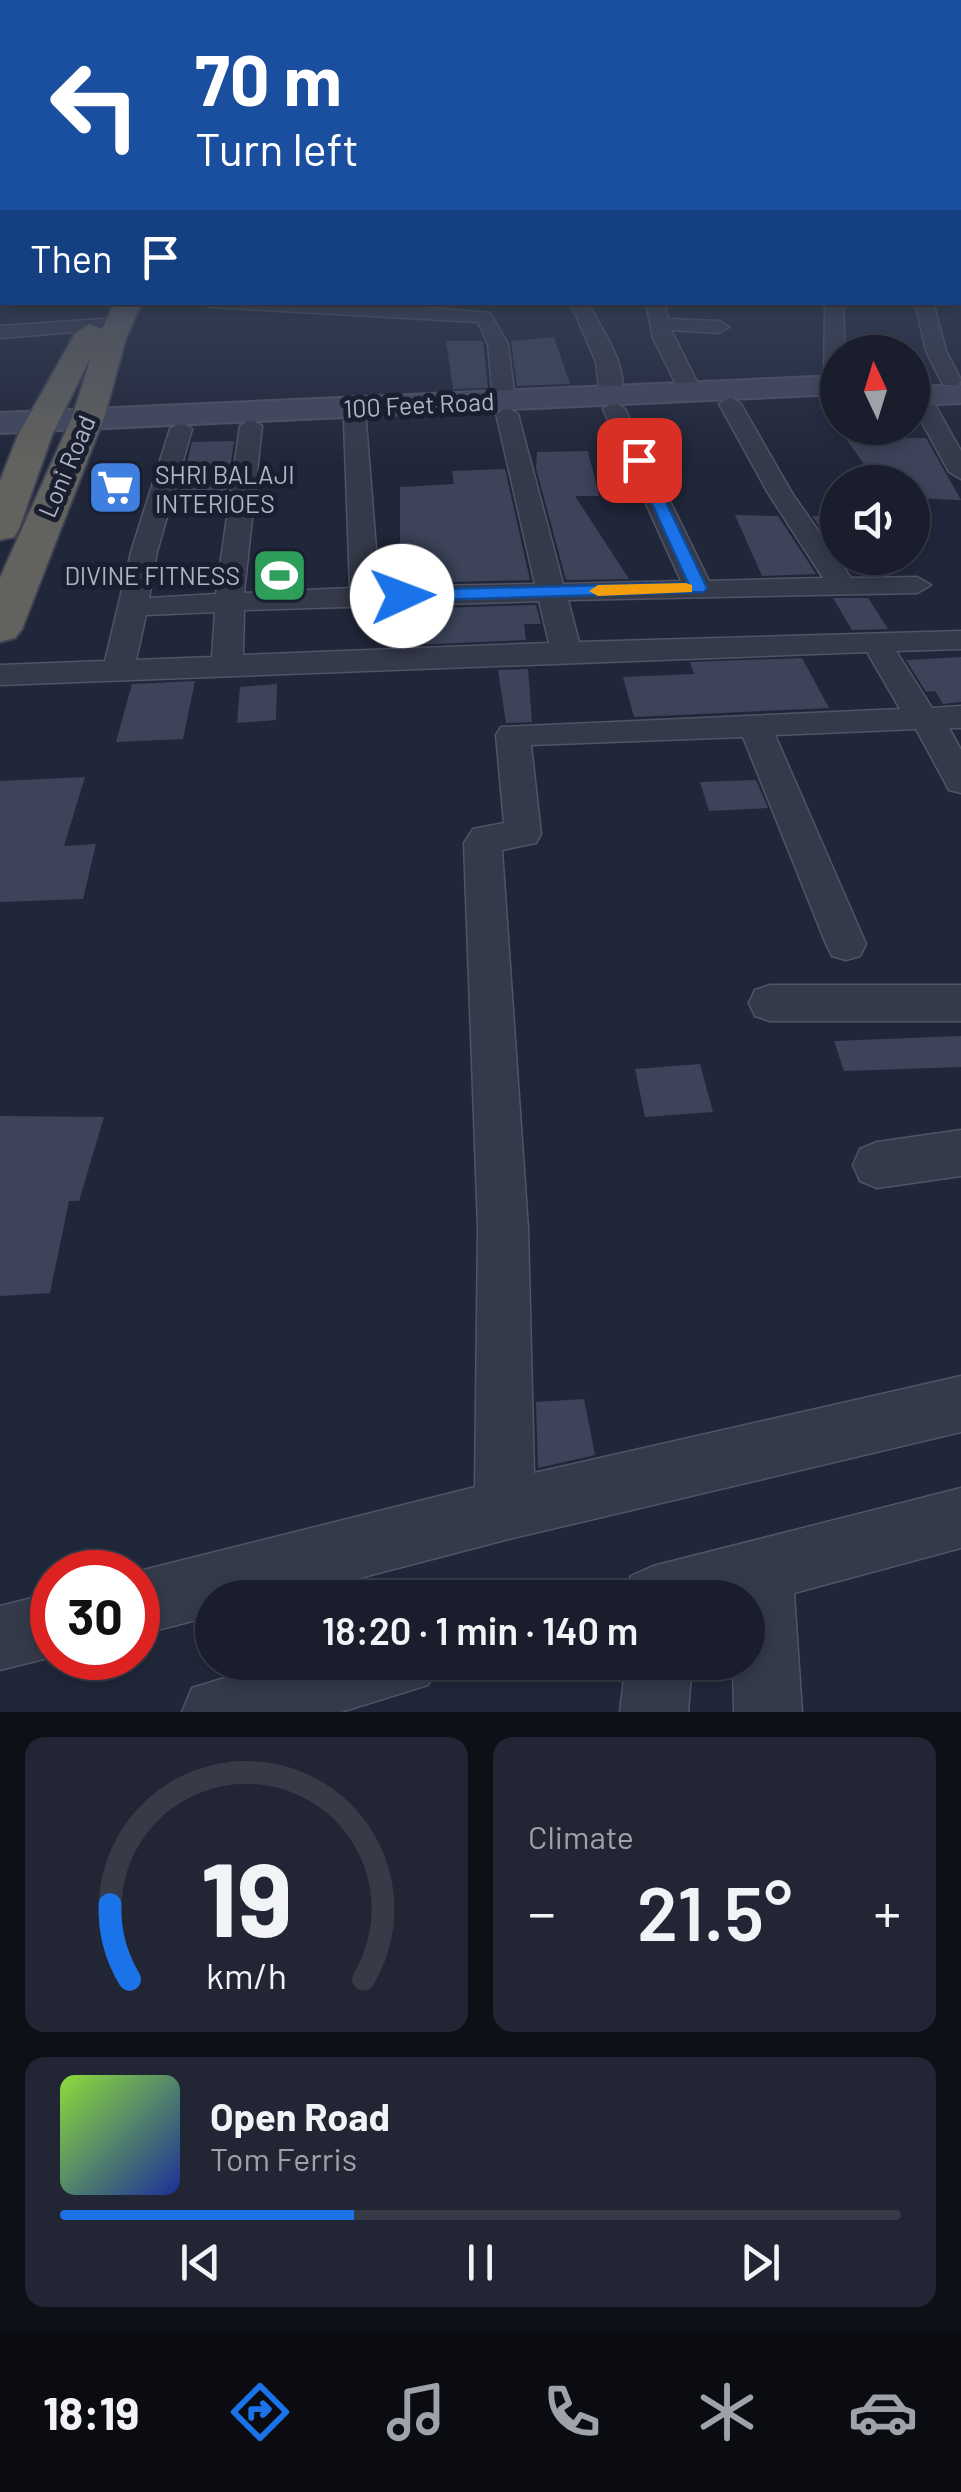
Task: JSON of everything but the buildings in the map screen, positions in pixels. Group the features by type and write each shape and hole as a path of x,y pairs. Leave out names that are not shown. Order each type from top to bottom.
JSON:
{"highway":[{"name":"Loni Road","path":"0,629 86,424 111,314"},
{"name":"Loni Road","path":"0,528 38,428 111,314"}],"main road":[{"path":"930,390 958,385"},
{"name":"100 Feet Road","path":"0,436 86,424 706,400 820,391"},
{"name":"100 Feet Road","path":"86,424 181,429 355,421 506,407"},
{"name":"100 Feet Road","path":"0,423 38,428"}],"street":[{"path":"334,305 484,311 498,350 506,407 566,651"},
{"path":"580,305 605,362 613,388 612,403 698,588"},
{"path":"834,305 835,335"},
{"path":"925,305 958,385"},
{"path":"656,313 719,327"},
{"path":"656,313 706,400 740,415 780,493 842,584"},
{"path":"0,332 111,314"},
{"path":"930,411 952,440 961,472"},
{"path":"355,421 364,596"},
{"path":"227,664 229,602 251,426"},
{"path":"118,669 144,552 181,429"},
{"path":"133,606 364,596 917,585"},
{"path":"0,676 566,651 961,640"},
{"path":"876,642 920,715 926,717 961,781"},
{"path":"505,1510 502,1228 482,843 486,838 523,834 514,734 961,717"},
{"path":"754,724 846,944"},
{"path":"770,1003 961,1003"},
{"path":"877,1165 961,1153"},
{"path":"160,1597 505,1510 961,1404"},
{"path":"722,1580 961,1518"},
{"path":"760,1570 768,1712"},
{"path":"0,1638 30,1630"},
{"path":"216,1712 337,1680"},
{"path":"654,1712 658,1680"}],"slow traffic":[{"path":"598,591 686,589"}],"place":[{"name":"SHRI BALAJI INTERIOES","path":"116,488"},
{"name":"DIVINE FITNESS","path":"279,575"}],"route":[{"path":"402,596 698,588 639,460"}]}
